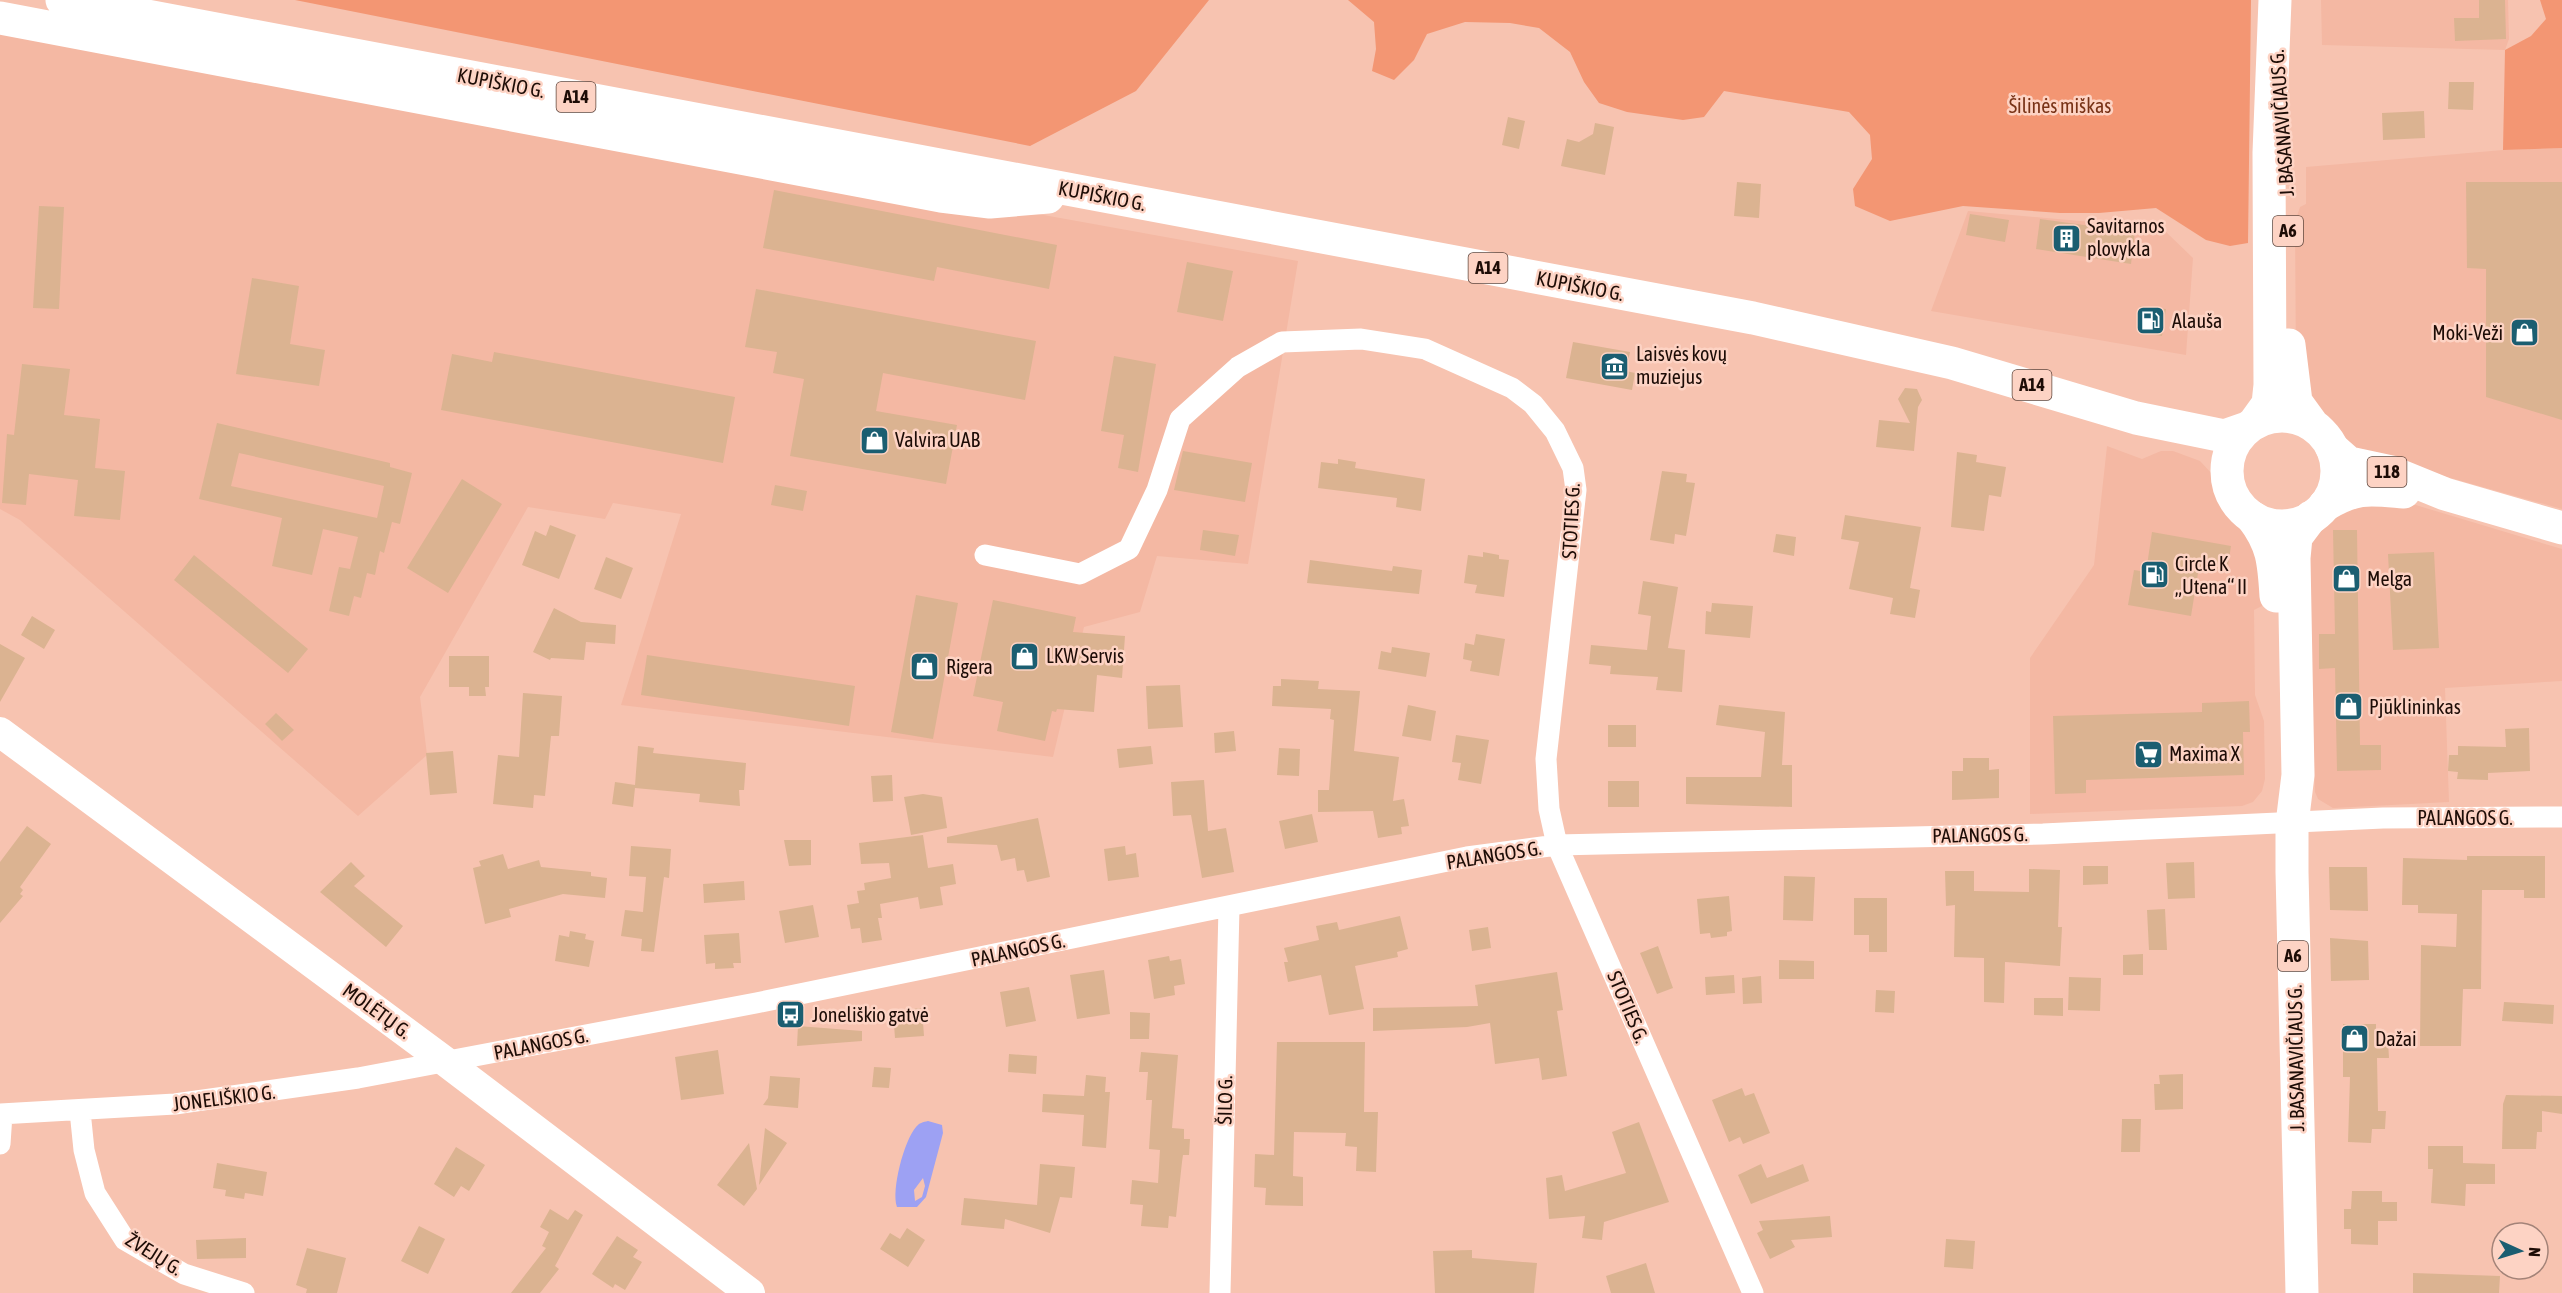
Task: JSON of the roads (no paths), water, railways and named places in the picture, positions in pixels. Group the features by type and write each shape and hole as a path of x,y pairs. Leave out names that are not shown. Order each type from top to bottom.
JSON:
{"main road":[{"name":"KUPIŠKIO G.","path":"62,0 1823,333 1971,368 2136,418 2224,436 2251,425"},
{"name":"J. BASANAVIČIAUS G.","path":"2251,425 2268,404 2270,385 2269,153 2275,0"},
{"path":"0,18 940,196 990,202 1089,193"},
{"name":"J. BASANAVIČIAUS G.","path":"2275,32 2288,154 2289,364 2296,402 2322,436"},
{"path":"2284,416 2322,436 2336,462 2336,477 2333,492 2318,511 2297,524 2282,526 2266,524 2252,517 2241,507 2232,494 2228,479 2230,451 2251,425 2284,416"},
{"name":"KUPIŠKIO G.","path":"2136,418 2215,459 2228,479"},
{"name":"118","path":"2322,436 2349,463 2400,475 2445,494 2562,528"},
{"name":"118","path":"2318,511 2348,492 2367,489 2445,494"},
{"name":"J. BASANAVIČIAUS G.","path":"2302,1293 2292,824 2298,765 2294,558 2296,537 2318,511"},
{"name":"J. BASANAVIČIAUS G.","path":"2252,517 2267,537 2273,559 2278,775 2292,824"}],"street":[{"name":"STOTIES G.","path":"985,555 1080,574 1129,549 1157,490 1180,419 1238,367 1282,342 1361,339 1425,350 1512,388 1533,404 1555,431 1573,468 1576,490 1546,759 1549,809 1557,845 1753,1293"},
{"name":"MOLĖTŲ G.","path":"0,732 446,1062 750,1293"},
{"name":"PALANGOS G.","path":"446,1062 756,1003 1467,857 1557,845 2043,834 2383,818 2562,817"},
{"name":"ŠILO G.","path":"1220,1293 1229,907"},
{"name":"JONELIŠKIO G.","path":"1,1114 81,1111 251,1096 446,1062"},
{"name":"ŽVEJŲ G.","path":"81,1111 84,1150 95,1193 124,1240 184,1274 244,1293"},
{"path":"0,1144 1,1114"}],"water":[{"path":"928,1121 942,1125 943,1133 926,1197 917,1207 897,1207 897,1178 903,1154 916,1127","holes":["923,1178 925,1186 922,1197 915,1201 914,1190"]}],"place":[{"name":"Savitarnos plovykla","path":"2066,238"},
{"name":"Alauša","path":"2151,321"},
{"name":"Moki-Veži","path":"2524,333"},
{"name":"Laisvės kovų muziejus","path":"1615,366"},
{"name":"Valvira UAB","path":"874,440"},
{"name":"Circle K „Utena“ II","path":"2154,575"},
{"name":"Melga","path":"2346,579"},
{"name":"LKW Servis","path":"1025,656"},
{"name":"Rigera","path":"925,667"},
{"name":"Pjūklininkas","path":"2348,707"},
{"name":"Maxima X","path":"2148,754"},
{"name":"Joneliškio gatvė","path":"791,1015"},
{"name":"Dažai","path":"2354,1039"}],"park label":[{"name":"Šilinės miškas","path":"2060,106"}]}
